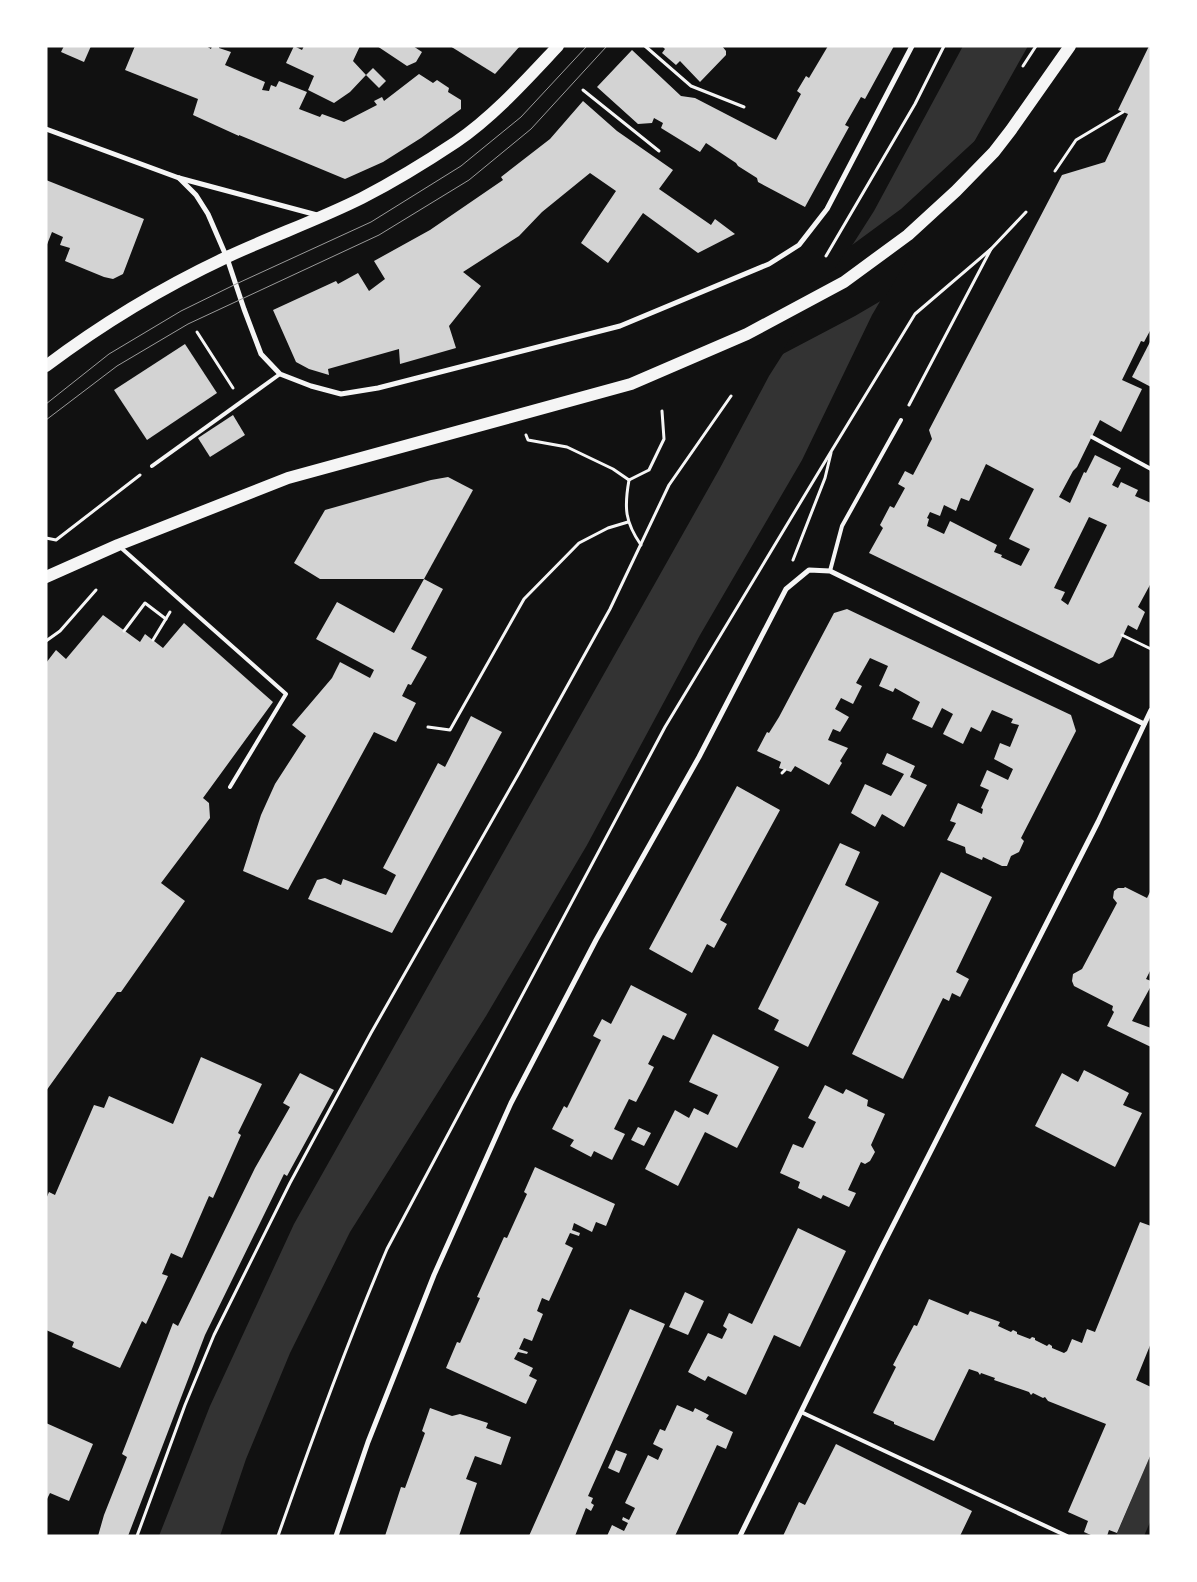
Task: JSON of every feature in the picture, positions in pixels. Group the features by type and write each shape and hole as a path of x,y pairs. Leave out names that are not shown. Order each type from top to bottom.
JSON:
{"main road":[{"path":"46,366 87,335 161,290 361,198 405,174 458,140 503,103 558,46"},
{"path":"46,577 118,545 288,478 632,384 755,330 844,282 908,235 956,191 994,152 1012,130 1070,46"}],"street":[{"path":"179,178 196,195 208,214 227,258 261,354 280,374 311,386 341,394 378,388 620,326 769,264 799,245 827,209 912,46"},
{"path":"46,129 179,178 320,216"},
{"path":"336,1536 368,1442 434,1275 511,1103 596,940 703,750 786,589 809,570 830,571 1144,724"},
{"path":"740,1536 884,1245 1098,822 1151,710"}],"lane":[{"path":"152,466 280,374"},
{"path":"830,571 842,526 901,420"},
{"path":"1092,437 1151,469"},
{"path":"118,545 286,694 230,786"},
{"path":"801,1412 1067,1536"}],"path":[{"path":"645,46 691,86 744,107"},
{"path":"826,256 916,104 944,46"},
{"path":"1023,66 1036,46"},
{"path":"583,90 659,151"},
{"path":"1055,171 1076,140 1123,112"},
{"path":"278,1536 352,1331 387,1248 665,727 915,314 991,249 1026,212"},
{"path":"901,420 991,249"},
{"path":"197,332 242,402"},
{"path":"137,1536 185,1405 214,1335 290,1183 371,1033 600,627 669,484 732,396"},
{"path":"641,545 631,531 628,522 627,493 630,480 649,470 664,439 662,410"},
{"path":"517,416 528,440 566,447 613,469 630,480"},
{"path":"786,589 793,559 825,478 832,450"},
{"path":"46,538 56,540 152,466"},
{"path":"428,727 450,730 524,599 579,543 608,528 628,522"},
{"path":"46,641 60,631 96,590"},
{"path":"153,640 179,600"},
{"path":"124,631 145,603 166,619"},
{"path":"1122,636 1151,649"}],"shaded area":[{"path":"963,46 1028,46 872,315 802,460 700,635 587,845 486,1016 350,1232 290,1353 246,1459 220,1536 159,1536 210,1406 294,1224 720,468 769,376 874,211"},
{"path":"1151,1454 1151,1520 1144,1536 1116,1536"}],"pier":[{"path":"980,136 884,299 779,356 848,248 901,209"}],"building":[{"path":"64,46 91,46 84,62 61,52"},
{"path":"135,46 206,46 211,49 212,46 219,46 219,48 231,52 225,65 265,82 262,90 269,91 271,85 276,87 279,81 307,92 299,109 320,117 322,114 344,122 377,105 374,101 382,97 384,101 419,74 433,83 437,80 449,88 448,92 461,100 461,109 421,138 383,162 345,179 239,136 193,115 198,99 125,70"},
{"path":"294,46 302,50 304,46 360,46 353,61 366,75 350,92 334,103 308,90 314,76 286,63"},
{"path":"377,46 413,46 422,52 416,62 407,66"},
{"path":"450,46 520,46 495,74"},
{"path":"662,46 722,46 726,51 726,55 700,82 680,61 676,65 662,53 665,49"},
{"path":"828,46 894,46 865,99 861,97 845,125 849,127 805,207 758,182 757,178 706,143 700,152 661,128 663,123 654,118 652,123 638,124 597,87 632,50 681,96 695,98 776,140 801,94 797,91 806,76 809,78"},
{"path":"1149,46 1151,46 1151,329 1144,342 1141,341 1122,380 1142,389 1121,432 1100,420 1077,467 1059,497 1070,503 1084,472 1086,473 1095,455 1121,468 1112,485 1118,488 1121,482 1138,490 1135,496 1151,503 1151,583 1138,607 1145,612 1137,630 1128,625 1113,657 1099,664 869,553 883,528 880,525 890,506 894,508 905,488 898,484 905,471 913,475 932,439 929,430 1062,175 1105,162 1128,114 1118,110","holes":["986,464 1034,489 1009,539 1030,549 1021,566 994,552 997,545 950,521 944,534 927,526 929,519 927,518 930,512 940,516 944,505 956,511 961,498 969,501","1089,517 1107,525 1068,605 1061,600 1065,592 1054,588"]},
{"path":"373,68 386,81 379,88 366,75"},
{"path":"583,101 617,131 673,170 659,189 711,225 715,219 735,234 698,253 643,213 608,263 581,243 616,191 590,173 542,212 519,236 463,272 481,286 449,326 456,348 400,364 399,349 328,369 329,375 309,369 296,362 273,310 336,281 338,284 358,273 369,291 385,279 374,261 430,230 503,180 501,177 550,139"},
{"path":"46,180 144,219 123,274 113,279 104,277 65,261 70,248 60,245 63,237 52,232 46,247"},
{"path":"1151,340 1151,387 1132,377"},
{"path":"185,344 217,393 147,440 114,390"},
{"path":"233,415 245,435 210,457 198,438"},
{"path":"448,477 473,490 424,579 320,579 294,563 325,510 431,480"},
{"path":"424,579 443,589 411,649 427,657 411,685 408,684 402,696 416,703 396,742 374,732 288,890 243,871 261,815 275,784 306,736 292,725 332,678 340,662 370,678 374,670 316,639 337,602 394,633"},
{"path":"847,609 1071,715 1076,731 1021,838 1024,841 1019,852 1011,856 1007,866 1002,866 983,857 982,860 966,853 965,847 947,840 956,823 950,821 958,803 982,814 983,809 981,808 989,790 980,786 987,770 1008,780 1013,769 994,759 1000,743 1010,747 1019,725 1011,723 1013,719 992,710 981,732 971,727 963,744 943,734 953,714 942,708 932,728 912,719 920,702 895,688 893,692 879,686 888,666 870,658 856,683 862,686 853,704 841,698 835,709 849,717 840,732 833,729 828,740 848,748 840,761 842,763 829,785 795,766 791,772 779,768 781,762 757,751 767,732 769,733 779,717 834,613"},
{"path":"103,615 140,642 145,634 163,648 184,623 273,702 203,798 209,803 210,818 161,883 185,901 121,992 117,992 46,1091 46,663 56,650 66,659"},
{"path":"471,716 502,732 392,933 308,899 317,880 325,878 341,885 343,879 386,895 396,875 383,868 438,763 445,767"},
{"path":"887,753 915,766 910,777 927,785 904,827 882,814 875,827 851,813 865,784 891,796 904,774 882,764"},
{"path":"737,786 780,810 720,920 727,924 714,948 707,944 692,973 649,949"},
{"path":"840,843 860,852 845,885 879,902 808,1047 774,1030 779,1020 758,1009"},
{"path":"941,872 992,897 956,972 969,979 960,997 952,993 949,1001 943,998 903,1079 852,1054"},
{"path":"1125,887 1147,898 1151,890 1151,969 1146,979 1151,981 1151,986 1132,1021 1151,1028 1151,1047 1107,1026 1114,1012 1112,1010 1113,1006 1074,986 1072,981 1073,974 1082,969 1117,903 1113,898 1114,891"},
{"path":"631,985 687,1014 674,1040 663,1035 648,1064 654,1067 636,1102 629,1099 614,1129 625,1134 612,1160 594,1151 591,1157 570,1146 574,1140 552,1129 564,1106 567,1108 601,1040 593,1036 602,1019 611,1024"},
{"path":"713,1034 779,1067 737,1148 705,1132 678,1186 645,1169 675,1110 689,1118 694,1108 708,1115 718,1095 689,1082"},
{"path":"201,1057 262,1084 238,1133 241,1135 213,1198 209,1196 182,1258 171,1253 162,1274 168,1276 146,1324 142,1321 120,1368 72,1347 74,1342 46,1330 46,1199 49,1192 55,1195 94,1105 104,1108 109,1096 173,1124"},
{"path":"1084,1070 1129,1093 1123,1105 1142,1113 1115,1167 1035,1126 1062,1073 1078,1082"},
{"path":"300,1073 334,1090 287,1176 284,1174 205,1335 128,1536 98,1536 104,1515 127,1457 122,1454 173,1323 178,1326 255,1168 290,1107 283,1103"},
{"path":"825,1085 843,1094 846,1089 868,1100 867,1106 885,1114 871,1145 875,1152 870,1161 865,1164 861,1162 848,1190 856,1193 849,1207 823,1195 821,1199 798,1188 800,1182 780,1173 793,1144 803,1148 816,1122 808,1118"},
{"path":"638,1127 651,1133 644,1146 631,1140"},
{"path":"535,1167 615,1204 606,1226 596,1222 592,1232 574,1223 572,1230 580,1233 579,1236 570,1233 565,1244 573,1248 549,1301 542,1298 537,1311 543,1314 532,1341 524,1338 519,1349 528,1352 527,1354 518,1352 514,1359 533,1368 529,1376 537,1380 526,1404 446,1368 457,1342 460,1343 480,1298 477,1297 504,1237 507,1238 527,1194 524,1192"},
{"path":"1140,1222 1151,1226 1151,1343 1136,1380 1151,1387 1151,1454 1117,1533 1109,1530 1107,1536 1093,1536 1084,1532 1088,1521 1068,1512 1106,1424 1048,1401 1045,1397 1043,1398 1033,1393 1031,1395 1029,1392 994,1380 995,1378 981,1373 980,1375 978,1372 969,1369 934,1441 873,1413 896,1367 893,1365 914,1325 917,1326 929,1299 968,1315 970,1311 1000,1322 998,1326 1011,1332 1013,1330 1017,1334 1030,1339 1032,1337 1035,1338 1035,1340 1047,1346 1049,1344 1052,1348 1064,1353 1067,1351 1072,1339 1082,1343 1087,1329 1095,1332"},
{"path":"798,1228 846,1251 800,1347 774,1335 746,1395 708,1376 705,1381 688,1372 708,1333 722,1339 727,1329 723,1326 729,1313 752,1324"},
{"path":"685,1292 704,1301 688,1335 669,1327"},
{"path":"630,1309 665,1324 588,1496 593,1498 591,1503 594,1505 591,1511 586,1508 575,1536 529,1536"},
{"path":"677,1405 693,1412 695,1408 709,1415 706,1419 733,1432 726,1449 717,1445 675,1536 607,1536 612,1525 624,1531 628,1523 622,1520 623,1517 629,1520 635,1508 625,1503 648,1455 658,1460 663,1449 653,1444 660,1429 665,1431"},
{"path":"430,1408 452,1416 460,1414 488,1423 486,1428 511,1437 501,1465 475,1456 466,1479 477,1483 459,1536 385,1536 401,1487 405,1488 425,1433 422,1431"},
{"path":"46,1423 93,1444 69,1501 50,1493 46,1501"},
{"path":"836,1444 972,1511 960,1536 783,1536 799,1502 805,1505"},
{"path":"616,1450 627,1454 619,1473 608,1468"}],"tram line":[{"path":"46,404 109,354 181,311 371,222 461,166 521,117 587,46"},
{"path":"46,420 117,366 188,324 379,235 469,180 531,129 607,46"}]}
